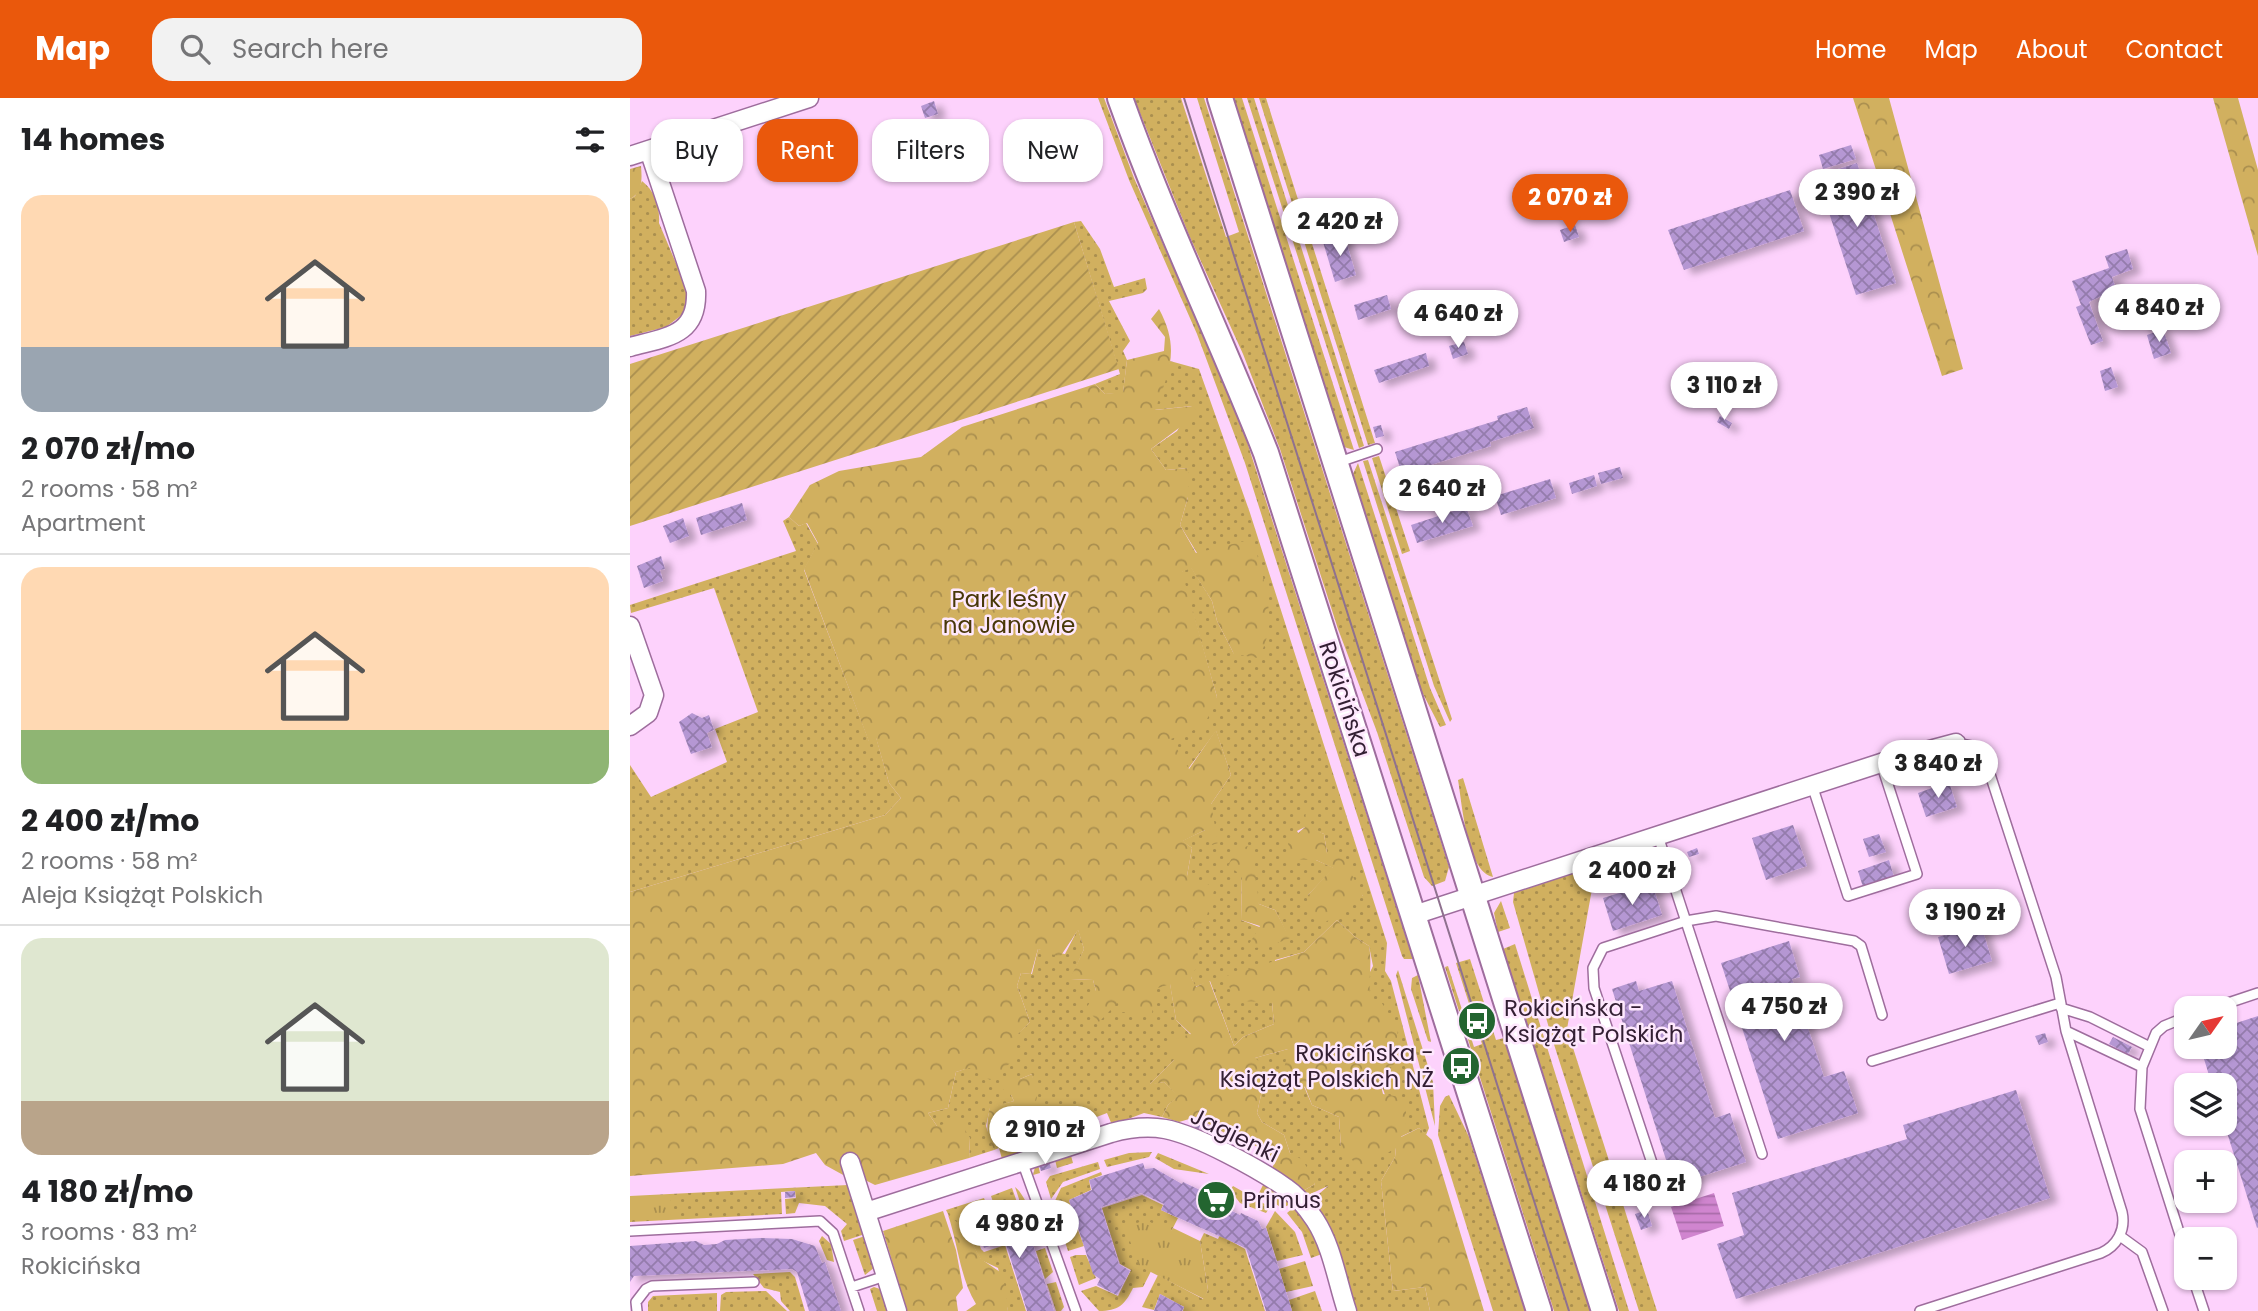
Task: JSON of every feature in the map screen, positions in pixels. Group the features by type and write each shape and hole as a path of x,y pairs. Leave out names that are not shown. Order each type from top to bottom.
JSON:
{"main road":[{"name":"Rokicińska","path":"1120,98 1146,172 1216,328 1266,453 1539,1311"},
{"path":"1220,98 1604,1311"}],"street":[{"path":"630,156 809,98"},
{"path":"630,347 677,334 690,322 697,309 696,291 649,150"},
{"path":"630,626 654,695 648,713 630,726"},
{"path":"1414,915 1881,763 1956,743"},
{"name":"Jagienki","path":"866,1212 1128,1129 1163,1129 1186,1135 1272,1179 1301,1202 1325,1240 1347,1311"},
{"path":"850,1161 897,1311"}],"lane":[{"path":"1334,463 1377,450"},
{"path":"1920,1311 1950,1306 2101,1253 2120,1237 2124,1227 2122,1212 2066,1031 2056,977 1984,759 1971,746 1956,743"},
{"path":"1812,785 1848,896 1917,874 1881,763"},
{"path":"1658,836 1762,1154"},
{"path":"1659,1184 1594,988 1593,968 1603,948 1686,921 1716,916 1854,941 1861,946 1882,1015"},
{"path":"2237,1000 2258,993"},
{"path":"1872,1061 2061,1006 2090,1017 2150,1047"},
{"path":"2174,1022 2164,1026 2150,1047 2142,1067 2140,1109 2177,1227"},
{"path":"2066,1031 2142,1067"},
{"path":"1022,1161 1076,1311"},
{"path":"630,1231 797,1220 820,1221 833,1233 859,1311"},
{"path":"2120,1237 2142,1252 2163,1311"},
{"path":"852,1287 885,1276"},
{"path":"637,1311 636,1302 643,1292 652,1286 754,1282"},
{"path":"2197,1290 2204,1311"}],"green space":[{"path":"1098,98 1104,98 1134,178 1240,420 1413,959 1404,959 1402,956 1245,463 1197,334 1129,180"},
{"path":"1134,98 1181,98 1226,237 1239,232 1197,98 1204,98 1449,867 1445,881 1432,886 1424,877 1377,732 1338,629 1280,449 1243,354 1189,235"},
{"path":"1233,98 1242,98 1354,450 1344,447"},
{"path":"1247,98 1254,98 1364,446 1359,448"},
{"path":"1259,98 1266,98 1375,443 1368,445"},
{"path":"1853,98 1889,98 1963,369 1942,376"},
{"path":"2213,98 2238,98 2258,170 2258,256"},
{"path":"641,166 639,189 630,199 630,169"},
{"path":"642,181 656,200 659,223 689,294 687,311 666,327 630,336 630,199 635,196"},
{"path":"1081,221 1100,249 1114,287 1145,278 1147,289 1143,293 1109,301 1130,341 1123,351 1127,360 1123,393 1105,394 1095,384 1120,374 1074,222"},
{"path":"1074,222 1119,369 630,526 630,364"},
{"name":"Park leśny na Janowie","path":"1159,309 1171,348 1165,383 1155,410 1193,406 1199,413 1151,449 1166,470 1188,468 1188,497 1180,525 1196,553 1253,539 1265,583 1269,614 1265,644 1258,658 1234,654 1217,621 1212,601 1191,568 1182,572 1217,697 1204,726 1171,739 1189,769 1216,730 1231,775 1211,804 1218,843 1212,845 1205,830 1183,841 1192,848 1187,876 1215,887 1206,919 1194,929 1199,963 1191,977 1196,987 1209,980 1234,1046 1243,1037 1274,1024 1272,1002 1234,1001 1226,976 1304,952 1337,920 1369,946 1371,1000 1380,1000 1398,1029 1394,1064 1379,1078 1383,1094 1406,1098 1406,1123 1401,1137 1419,1128 1432,1140 1484,1311 1430,1311 1425,1287 1393,1291 1381,1181 1395,1157 1396,1148 1360,1169 1341,1147 1339,1117 1312,1105 1305,1087 1283,1075 1288,1049 1255,1058 1261,1063 1263,1086 1257,1113 1262,1122 1284,1135 1290,1153 1303,1160 1315,1184 1303,1191 1281,1174 1271,1170 1276,1160 1244,1138 1241,1142 1196,1117 1179,1122 1162,1117 1168,1105 1178,1096 1164,1082 1149,1085 1174,1060 1166,1042 1191,1034 1176,1020 1170,984 1155,989 1152,1014 1121,1012 1121,999 1099,1022 1086,1009 1096,991 1093,980 1070,979 1084,949 1078,930 1060,957 1038,949 1031,974 1021,973 1017,986 1030,1022 1015,1037 1015,1059 990,1080 969,1068 956,1072 948,1108 928,1113 937,1126 959,1120 970,1138 969,1158 875,1185 863,1179 853,1158 841,1163 845,1176 825,1165 816,1153 783,1164 630,1176 630,892 885,815 901,798 889,783 876,738 869,742 804,569 818,543 807,523 799,526 789,517 810,485 839,471 921,457 962,427 1095,384 1105,394 1123,392 1127,360 1164,351 1165,337 1151,319"},
{"path":"1170,361 1199,369 1250,513 1387,943 1385,971 1391,981 1429,1128 1426,1135 1419,1128 1400,1137 1379,1078 1367,978 1373,966 1369,946 1337,920 1304,952 1275,960 1272,1002 1274,1024 1243,1037 1234,1046 1210,981 1195,987 1191,977 1194,929 1187,876 1192,848 1182,841 1205,830 1211,804 1231,775 1216,731 1188,769 1170,739 1217,697 1181,572 1191,567 1212,601 1217,621 1234,654 1197,553 1180,525 1188,497 1188,468 1166,470 1151,449 1177,431 1192,406 1154,410","holes":["1305,827 1324,834 1327,853 1363,896 1308,895 1334,868 1316,860 1297,831","1242,876 1259,904 1275,910 1289,938 1241,920"]},
{"path":"1379,456 1410,551 1402,554 1372,458"},
{"path":"1368,460 1452,719 1450,722 1434,686 1363,461"},
{"path":"1358,463 1430,688 1446,725 1440,727 1421,690 1353,474"},
{"path":"789,517 799,526 806,523 818,544 804,570 869,741 876,737 889,783 901,798 885,815 630,892 630,765 651,797 727,762 715,729 758,712 714,588 631,613 630,605 796,551 783,521"},
{"path":"1463,778 1493,877 1484,872 1477,863 1467,835 1458,780"},
{"path":"1306,806 1313,829 1324,834 1327,853 1342,856 1363,896 1320,926 1306,911 1308,895 1333,868 1316,860 1290,859 1288,842 1305,827"},
{"path":"1252,845 1259,904 1275,910 1290,938 1270,946 1246,949 1260,926 1241,920 1242,876 1228,865 1237,849"},
{"path":"1586,869 1592,889 1567,1029 1657,1311 1639,1311 1551,1035 1513,902 1514,893"},
{"path":"1501,901 1510,928 1498,932 1494,913"},
{"path":"1078,929 1084,949 1071,979 1093,980 1096,991 1121,998 1170,983 1176,1020 1191,1035 1174,1060 1150,1084 1164,1082 1179,1096 1168,1105 1162,1117 1144,1113 1112,1125 1107,1113 1076,1125 1061,1126 1053,1124 1034,1109 1032,1074 1020,1079 1011,1095 1014,1101 990,1108 986,1126 994,1150 969,1158 970,1138 937,1126 928,1113 948,1108 956,1072 996,1052 1030,1022 1017,986 1021,973 1032,974 1038,949 1065,954"},
{"path":"1515,944 1629,1311 1619,1311 1503,949"},
{"path":"1470,959 1496,1040 1504,1038 1590,1311 1554,1311 1445,967 1448,966 1474,1047 1482,1044 1456,963"},
{"path":"1398,970 1433,1082 1435,1126 1396,975"},
{"path":"1418,975 1431,1042 1428,1041 1411,989 1412,978"},
{"path":"1288,1049 1312,1105 1339,1117 1341,1147 1396,1147 1395,1157 1381,1181 1393,1291 1425,1287 1430,1311 1355,1311 1311,1201 1328,1186 1306,1196 1303,1191 1315,1184 1290,1153 1284,1135 1262,1122 1257,1113 1263,1086 1255,1058"},
{"path":"1032,1074 1037,1097 1034,1109 1053,1127 1062,1129 1065,1137 1002,1159 999,1148 994,1150 991,1145 988,1134 990,1107 1014,1101 1011,1095 998,1086 1009,1076 1020,1079"},
{"path":"1449,1095 1469,1137 1525,1311 1493,1311 1438,1135 1440,1106"},
{"path":"1070,1152 1073,1163 1057,1168 1055,1160 1038,1164 1040,1173 1033,1175 1036,1163"},
{"path":"1152,1152 1149,1157 1107,1167 1104,1160 1129,1153"},
{"path":"1158,1153 1209,1174 1174,1169 1155,1158"},
{"path":"1098,1162 1100,1169 1063,1182 1051,1199 1046,1182 1050,1176"},
{"path":"1101,1172 1102,1175 1089,1180 1091,1190 1069,1200 1074,1218 1059,1223 1053,1205 1061,1188"},
{"path":"1264,1183 1293,1203 1282,1208 1259,1193"},
{"path":"848,1185 865,1234 844,1241 841,1231 847,1224 825,1206 799,1203 795,1213 786,1214 785,1199 796,1198 795,1191 781,1192 782,1214 630,1222 630,1196"},
{"path":"1233,1186 1270,1207 1266,1213 1240,1203 1230,1190"},
{"path":"1015,1187 1034,1218 1042,1238 1034,1245 1029,1231 1021,1233 1014,1214 1023,1211"},
{"path":"1012,1188 1018,1205 998,1217 991,1196"},
{"path":"1142,1195 1163,1205 1161,1210 1178,1218 1143,1287 1133,1288 1124,1303 1116,1308 1099,1311 1081,1291 1096,1286 1118,1296 1131,1270 1120,1264 1102,1208"},
{"path":"670,1196 671,1218 630,1220 630,1198"},
{"path":"984,1198 991,1218 973,1225 981,1249 984,1252 1005,1245 1026,1311 1008,1311 998,1268 981,1260 963,1227 951,1220 946,1210"},
{"path":"1294,1207 1309,1224 1322,1254 1311,1258 1302,1232 1287,1213"},
{"path":"943,1211 956,1250 963,1288 956,1297 958,1311 907,1311 883,1231"},
{"path":"1275,1211 1295,1232 1303,1255 1277,1261 1266,1227"},
{"path":"948,1215 963,1227 981,1259 1003,1274 1008,1311 966,1311 976,1304 963,1272"},
{"path":"1146,1220 1170,1232 1173,1228 1200,1241 1208,1290 1204,1299 1139,1266 1125,1227"},
{"path":"1077,1227 1084,1246 1068,1251 1061,1229"},
{"path":"1204,1233 1218,1239 1220,1235 1245,1249 1265,1311 1183,1311 1184,1307 1160,1294 1154,1310 1142,1307 1158,1275 1203,1299 1208,1290 1200,1241"},
{"path":"822,1236 831,1244 834,1262 827,1260 819,1241"},
{"path":"865,1236 875,1267 865,1275 853,1240"},
{"path":"1045,1248 1053,1272 1045,1279 1036,1251"},
{"path":"1086,1255 1096,1278 1079,1285 1070,1257"},
{"path":"1305,1261 1313,1286 1286,1292 1279,1269"},
{"path":"790,1272 795,1277 805,1311 790,1311 781,1301 780,1292 764,1288 753,1274"},
{"path":"1056,1282 1064,1307 1061,1311 1056,1311 1047,1284"},
{"path":"874,1287 883,1290 890,1311 877,1311 870,1289"},
{"path":"766,1291 787,1311 720,1311 721,1295 726,1292"},
{"path":"1315,1291 1322,1311 1292,1311 1289,1300"},
{"path":"717,1293 717,1311 648,1311 648,1302 653,1296"}],"shaded area":[{"path":"1714,1193 1724,1226 1682,1240 1671,1207"}],"building":[{"path":"934,101 938,114 925,118 921,106"},
{"path":"1851,145 1856,159 1823,169 1819,155"},
{"path":"1857,163 1896,283 1856,295 1817,176"},
{"path":"1790,190 1804,231 1684,270 1668,230"},
{"path":"1575,225 1579,237 1564,242 1560,230"},
{"path":"1344,234 1356,275 1335,282 1323,242"},
{"path":"2127,249 2133,269 2112,277 2116,289 2089,302 2103,341 2091,345 2076,307 2081,305 2072,281 2109,268 2105,256"},
{"path":"2145,291 2154,323 2143,326 2134,294"},
{"path":"1387,295 1391,309 1358,320 1354,305"},
{"path":"2163,329 2171,353 2154,359 2147,335"},
{"path":"1464,342 1468,354 1453,359 1449,346"},
{"path":"1426,353 1429,366 1379,383 1374,370"},
{"path":"2111,367 2118,387 2105,391 2100,371"},
{"path":"1527,407 1534,428 1490,442 1491,446 1402,474 1395,452 1498,420 1497,416"},
{"path":"1720,416 1732,423 1729,429 1717,422"},
{"path":"1381,425 1384,436 1376,438 1373,427"},
{"path":"1620,467 1623,478 1601,484 1598,473"},
{"path":"1594,475 1597,486 1572,494 1569,483"},
{"path":"1550,479 1556,498 1501,515 1495,496"},
{"path":"742,503 747,520 701,535 696,518"},
{"path":"1466,507 1473,526 1417,543 1411,525"},
{"path":"683,518 689,536 670,543 663,526"},
{"path":"661,556 665,569 660,570 663,581 644,588 637,566"},
{"path":"692,713 702,718 709,715 714,730 707,733 712,747 691,754 679,722"},
{"path":"1949,782 1957,807 1926,817 1918,793"},
{"path":"1793,825 1807,866 1766,880 1752,838"},
{"path":"1879,834 1886,852 1869,857 1863,839"},
{"path":"1697,848 1699,854 1689,857 1687,852"},
{"path":"1889,860 1894,877 1863,887 1858,871"},
{"path":"1652,883 1662,915 1613,931 1603,898"},
{"path":"1981,925 1992,961 1949,974 1938,937"},
{"path":"1789,941 1800,977 1792,979 1824,1077 1844,1071 1858,1113 1778,1139 1721,963"},
{"path":"1636,981 1639,991 1672,981 1715,1118 1730,1113 1746,1162 1674,1185 1612,989"},
{"path":"2258,1016 2257,1228 2237,1164 2237,1150 2232,1150 2228,1136 2237,1136 2237,1073 2208,1073 2204,1059 2237,1059 2237,1023"},
{"path":"2045,1033 2048,1042 2039,1045 2035,1036"},
{"path":"2113,1037 2132,1047 2128,1054 2109,1044"},
{"path":"2016,1090 2050,1198 1736,1299 1717,1244 1744,1235 1732,1193 1907,1139 1903,1125"},
{"path":"1196,1117 1203,1121 1198,1130 1191,1126"},
{"path":"1049,1160 1051,1168 1041,1171 1038,1164"},
{"path":"1143,1163 1145,1169 1154,1168 1182,1184 1183,1182 1200,1190 1198,1193 1228,1204 1226,1208 1258,1221 1262,1229 1266,1228 1292,1311 1266,1311 1246,1248 1161,1210 1164,1204 1141,1193 1101,1207 1119,1264 1130,1271 1117,1295 1097,1285 1100,1279 1093,1274 1069,1200 1092,1190 1089,1180"},
{"path":"795,1191 795,1197 785,1198 785,1192"},
{"path":"1647,1210 1652,1226 1641,1230 1635,1214"},
{"path":"1010,1213 1020,1235 1029,1232 1054,1311 1027,1311 1005,1241 984,1248 980,1236 978,1237 974,1225"},
{"path":"792,1239 815,1246 822,1263 825,1262 841,1311 809,1311 797,1272 792,1269 634,1276 630,1282 630,1246 696,1241 704,1245 725,1240"},
{"path":"1160,1294 1184,1307 1182,1311 1154,1311"}],"tram line":[{"path":"1184,98 1569,1311"}],"place":[{"name":"Rokicińska - Książąt Polskich","path":"1477,1021"},
{"name":"Rokicińska - Książąt Polskich NŻ","path":"1461,1066"},
{"name":"Primus","path":"1216,1200"}]}
